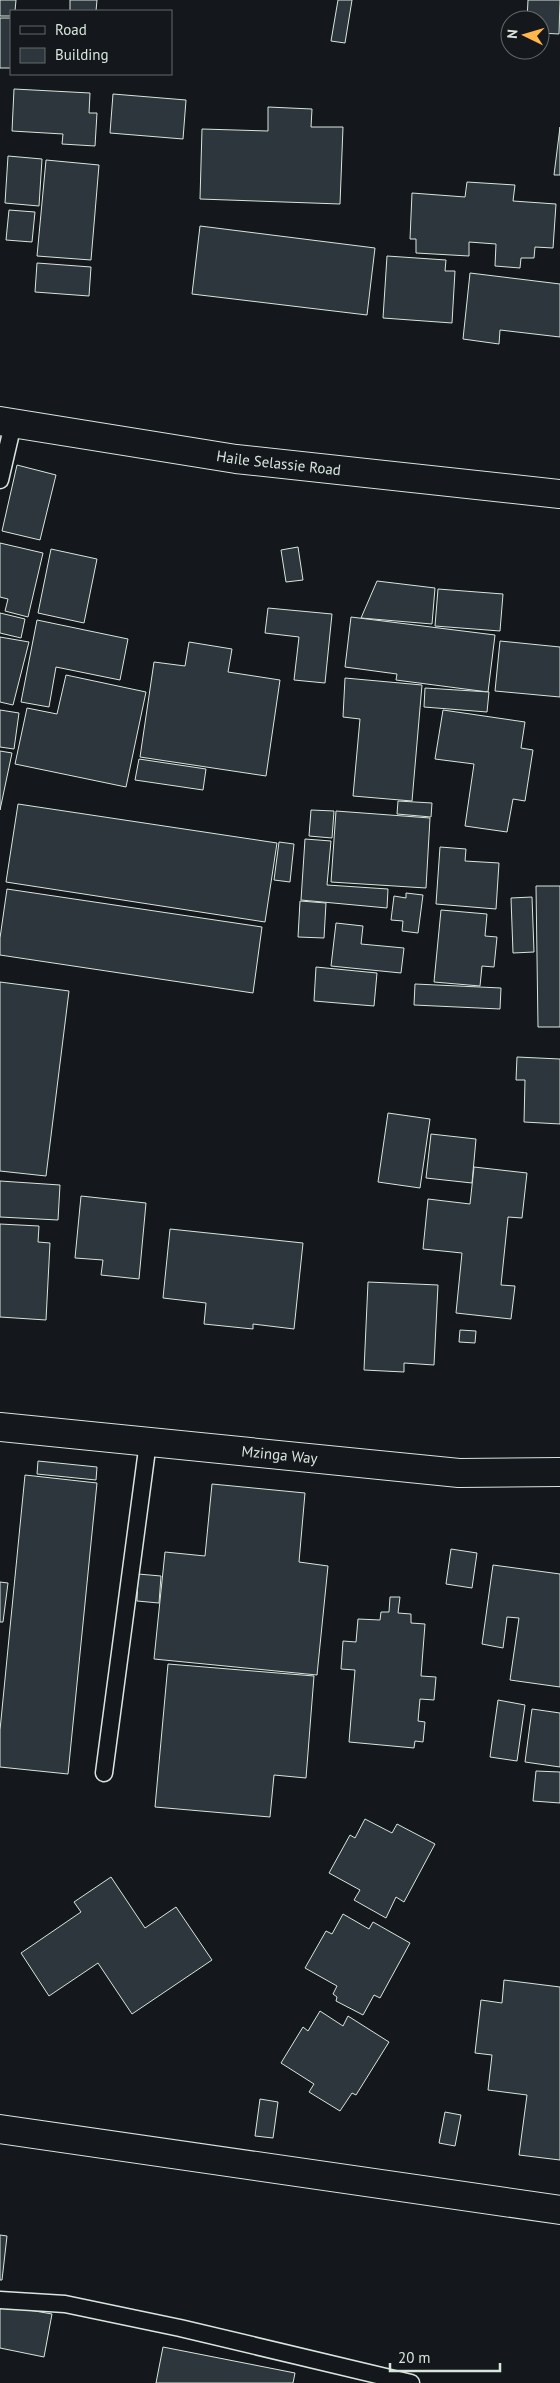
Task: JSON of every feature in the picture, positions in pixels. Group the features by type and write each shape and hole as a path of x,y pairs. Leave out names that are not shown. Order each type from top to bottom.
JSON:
{"street":[{"name":"Haile Selassie Road","path":"6,423 236,459 560,494"},
{"name":"Mzinga Way","path":"0,1427 459,1473 560,1472"},
{"path":"0,2129 560,2210"}],"lane":[{"path":"0,480 6,423"},
{"path":"104,1773 148,1442"},
{"path":"0,2300 65,2304 180,2328 411,2383"}],"building":[{"path":"0,0 16,0 15,10 10,10 10,16 0,16"},
{"path":"70,0 97,0 96,10 70,10"},
{"path":"338,0 352,0 345,43 331,41"},
{"path":"528,0 560,0 559,34 550,34 550,10 528,10"},
{"path":"0,18 10,18 10,68 0,68"},
{"path":"14,89 90,93 89,113 97,113 95,146 62,144 63,134 12,131"},
{"path":"113,94 186,100 183,139 110,133"},
{"path":"268,107 312,109 311,127 343,127 340,204 200,199 202,129 268,131"},
{"path":"560,127 560,175 554,175"},
{"path":"8,156 42,159 39,206 5,203"},
{"path":"46,160 99,165 91,260 37,256"},
{"path":"467,182 515,185 513,201 556,204 553,248 535,247 534,258 521,258 520,268 495,266 496,244 469,242 469,256 416,253 416,239 410,239 412,193 465,197"},
{"path":"9,210 35,212 32,242 6,240"},
{"path":"200,226 375,248 367,315 192,294"},
{"path":"387,256 446,260 445,271 455,271 452,323 383,318"},
{"path":"37,263 91,267 89,296 35,292"},
{"path":"470,273 560,284 560,337 500,330 499,344 463,339"},
{"path":"17,465 56,475 40,540 2,531"},
{"path":"0,543 43,553 28,617 5,611 8,599 0,597"},
{"path":"298,547 303,580 286,582 281,550"},
{"path":"51,549 97,559 84,623 38,613"},
{"path":"377,581 435,588 432,624 361,618"},
{"path":"438,589 503,594 500,631 435,626"},
{"path":"268,608 332,614 325,683 294,680 299,637 265,633"},
{"path":"0,613 25,619 21,638 0,633"},
{"path":"351,617 495,635 488,692 396,680 397,674 345,667"},
{"path":"37,620 128,639 120,680 56,667 49,707 21,702"},
{"path":"0,637 29,642 13,705 0,702"},
{"path":"500,641 560,647 560,697 495,691"},
{"path":"189,642 232,649 228,672 280,680 266,776 140,757 154,662 185,666"},
{"path":"66,675 146,692 126,787 15,764 27,708 57,714"},
{"path":"345,678 422,685 412,801 353,796 360,719 343,717"},
{"path":"425,688 489,692 487,712 424,707"},
{"path":"0,710 19,713 14,749 0,747"},
{"path":"443,710 525,722 521,748 533,750 525,801 513,799 507,832 465,826 474,764 435,759"},
{"path":"0,751 12,753 0,810"},
{"path":"139,759 206,769 203,790 135,780"},
{"path":"398,801 432,803 431,817 397,814"},
{"path":"18,804 277,843 265,922 6,882"},
{"path":"311,810 334,811 332,838 309,836"},
{"path":"336,811 430,818 426,888 331,882"},
{"path":"305,839 331,841 327,885 388,889 387,908 301,900"},
{"path":"279,842 294,844 290,882 274,880"},
{"path":"440,847 466,849 465,861 499,863 496,909 436,904"},
{"path":"536,886 560,886 560,1027 538,1027"},
{"path":"7,889 262,927 253,993 0,955 0,938"},
{"path":"406,893 423,895 418,933 402,931 403,921 391,920 394,896 406,898"},
{"path":"532,897 534,952 513,953 511,898"},
{"path":"300,901 326,903 324,938 298,937"},
{"path":"441,910 487,914 485,936 497,937 494,967 482,966 480,986 434,982"},
{"path":"336,923 363,926 361,944 404,948 401,973 331,966"},
{"path":"316,967 377,973 374,1006 314,1001"},
{"path":"0,982 69,991 46,1176 0,1171"},
{"path":"415,984 501,988 500,1009 414,1005"},
{"path":"517,1057 560,1059 560,1124 524,1122 525,1080 516,1080"},
{"path":"388,1113 430,1119 420,1188 378,1182"},
{"path":"431,1134 476,1139 472,1183 426,1178"},
{"path":"474,1167 527,1173 522,1218 508,1217 501,1285 515,1286 511,1319 456,1313 462,1253 423,1249 428,1199 470,1204"},
{"path":"0,1181 60,1185 58,1220 0,1217"},
{"path":"81,1196 146,1203 139,1279 101,1275 103,1260 75,1258"},
{"path":"0,1224 39,1226 38,1242 50,1243 46,1320 0,1317"},
{"path":"170,1229 303,1243 294,1329 253,1324 253,1329 204,1324 206,1303 163,1298"},
{"path":"368,1282 438,1285 434,1365 404,1363 404,1372 364,1370"},
{"path":"460,1330 476,1331 475,1343 459,1342"},
{"path":"38,1461 97,1467 96,1480 37,1474"},
{"path":"25,1475 97,1483 68,1774 0,1767 0,1730"},
{"path":"212,1484 305,1493 299,1562 328,1566 317,1675 154,1659 165,1552 205,1556"},
{"path":"451,1549 477,1553 472,1588 446,1584"},
{"path":"493,1565 560,1574 560,1687 510,1680 519,1618 507,1617 503,1648 482,1644"},
{"path":"138,1574 161,1576 159,1603 137,1601"},
{"path":"0,1582 8,1583 3,1622 0,1622"},
{"path":"390,1597 400,1597 398,1613 411,1614 411,1623 425,1624 421,1676 436,1677 434,1700 420,1699 418,1721 425,1722 423,1742 415,1741 414,1748 349,1742 355,1670 341,1669 343,1641 356,1642 358,1619 380,1620 381,1612 389,1612"},
{"path":"168,1664 314,1676 306,1778 274,1775 270,1817 155,1807"},
{"path":"498,1700 525,1705 517,1761 490,1757"},
{"path":"532,1709 560,1713 560,1767 525,1762"},
{"path":"536,1771 560,1772 560,1803 533,1801"},
{"path":"365,1819 392,1833 397,1824 435,1844 404,1902 396,1897 386,1918 354,1900 360,1890 329,1873 350,1835 355,1838"},
{"path":"111,1877 145,1928 176,1907 212,1960 132,2014 98,1963 49,1996 21,1953 81,1912 74,1902"},
{"path":"343,1914 369,1929 373,1922 410,1943 380,1998 374,1995 363,2015 336,2001 337,1997 333,1994 337,1986 305,1968 326,1931 332,1934"},
{"path":"504,1980 560,1987 560,2160 519,2155 527,2095 488,2090 492,2055 475,2053 481,2000 502,2003"},
{"path":"320,2011 343,2026 348,2016 389,2042 356,2095 352,2093 340,2111 309,2092 314,2084 281,2063 303,2027 308,2031"},
{"path":"260,2099 278,2102 273,2138 255,2136"},
{"path":"445,2112 461,2115 455,2146 439,2143"},
{"path":"0,2235 7,2236 2,2280 0,2280"},
{"path":"0,2305 52,2314 44,2357 0,2348"},
{"path":"163,2347 295,2373 293,2383 156,2383"}]}
